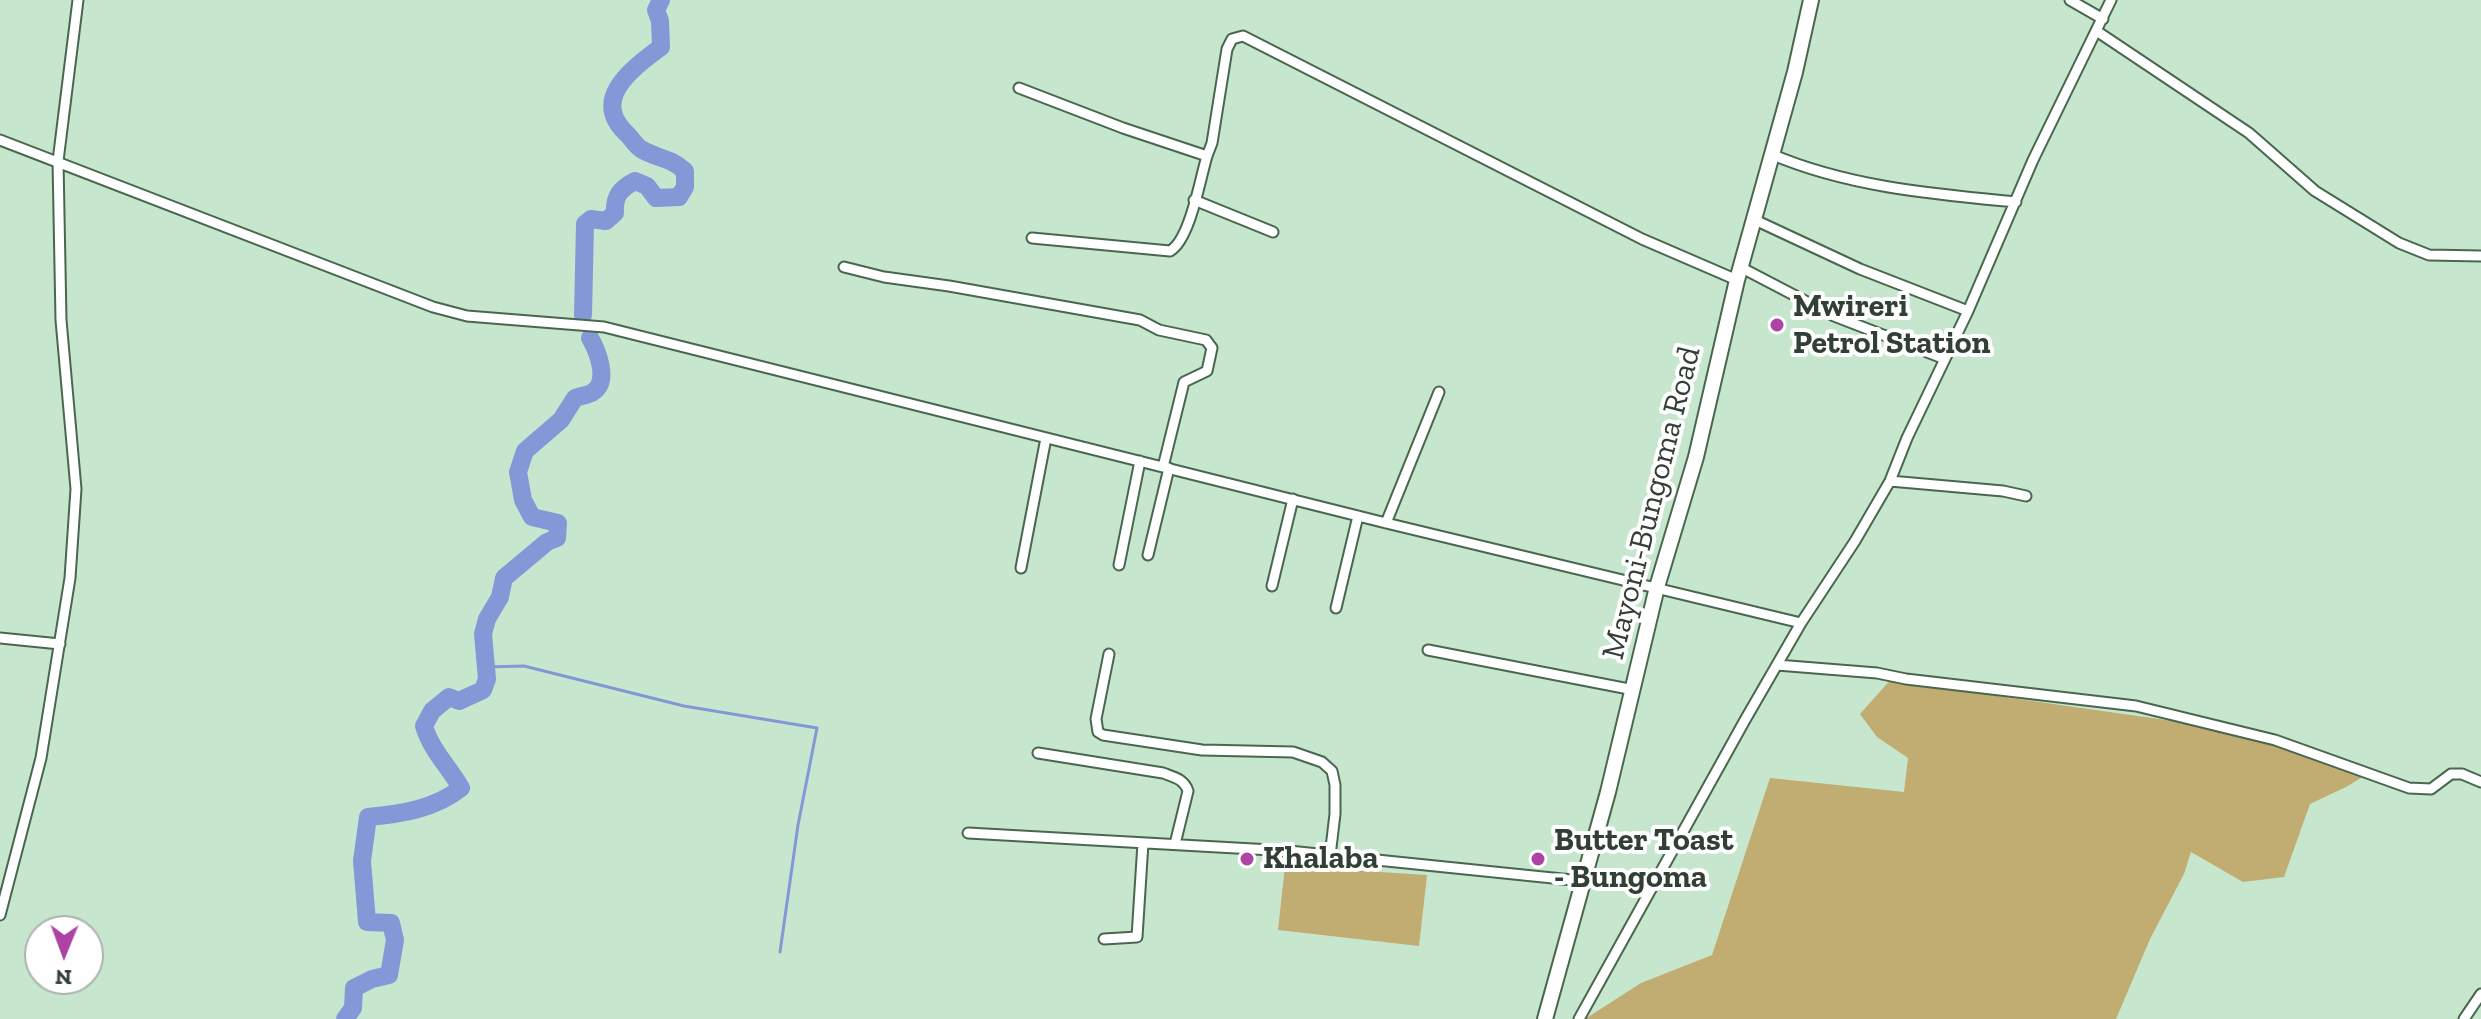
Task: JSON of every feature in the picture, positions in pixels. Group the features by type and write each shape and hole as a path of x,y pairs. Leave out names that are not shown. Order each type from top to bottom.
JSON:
{"main road":[{"name":"Mayoni-Bungoma Road","path":"1545,1019 1634,690 1657,587 1696,457 1811,0"}],"street":[{"path":"0,915 41,758 70,578 76,489 61,320 58,161 78,0"},
{"path":"2070,0 2103,19"},
{"path":"1579,1019 1801,623 1890,481 2033,160 2111,0"},
{"path":"2098,32 2249,133 2315,191 2399,243 2429,255 2481,256"},
{"path":"1032,238 1170,251 1178,247 1212,143 1227,49 1232,39 1243,36 1642,239 1740,274 1834,316 1945,359"},
{"path":"1019,88 1207,156"},
{"path":"0,140 433,307 467,316 604,327 1386,523 1801,623"},
{"path":"1771,154 1803,168 1907,191 2016,202"},
{"path":"1194,200 1273,232"},
{"path":"1755,220 1860,269 1968,311"},
{"path":"844,267 884,277 1140,320 1159,330 1206,340 1212,348 1209,367 1184,382 1148,555"},
{"path":"1386,523 1439,392"},
{"path":"1021,568 1046,438"},
{"path":"1119,565 1140,461"},
{"path":"1890,481 2003,491 2026,496"},
{"path":"1272,586 1293,499"},
{"path":"1336,608 1358,516"},
{"path":"0,638 60,644"},
{"path":"1428,650 1634,690"},
{"path":"1109,654 1096,719 1098,732 1202,750 1293,752 1322,762 1332,771 1335,785 1330,856"},
{"path":"1777,665 1877,673 2136,706 2275,740 2409,788 2431,789 2451,774 2462,774 2481,782"},
{"path":"1038,753 1178,778 1188,791 1175,844"},
{"path":"968,833 1330,856 1582,881"},
{"path":"1104,939 1137,937 1143,843"},
{"path":"2464,1019 2481,994"}],"shaded area":[{"path":"1893,677 1955,690 2215,727 2369,773 2310,804 2284,877 2243,882 2191,852 2184,874 2150,939 2116,1019 1585,1019 1641,983 1712,955 1770,778 1904,792 1908,758 1877,737 1860,714"},
{"path":"1285,866 1427,875 1419,946 1278,930"}],"waterway":[{"path":"583,315 585,224 591,219 606,221 615,213 619,194 635,181 647,186 656,198 679,197 685,187 685,171 639,148 617,122 613,109 619,86 638,65 661,47 660,21 656,10 661,0"},
{"path":"345,1019 353,1008 354,988 389,975 395,940 391,923 367,922 362,861 368,817 429,806 461,788 436,751 424,726 432,711 449,697 459,701 483,690 487,679 483,634 487,619 500,597 504,578 547,542 557,538 558,523 532,517 523,500 518,472 525,451 561,420 575,398 598,387 601,381 600,365 590,338"},
{"path":"485,667 524,666 684,706 817,728 798,825 780,952"}],"place":[{"name":"Mwireri Petrol Station","path":"1777,325"},
{"name":"Khalaba","path":"1247,859"},
{"name":"Butter Toast - Bungoma","path":"1538,859"}]}
